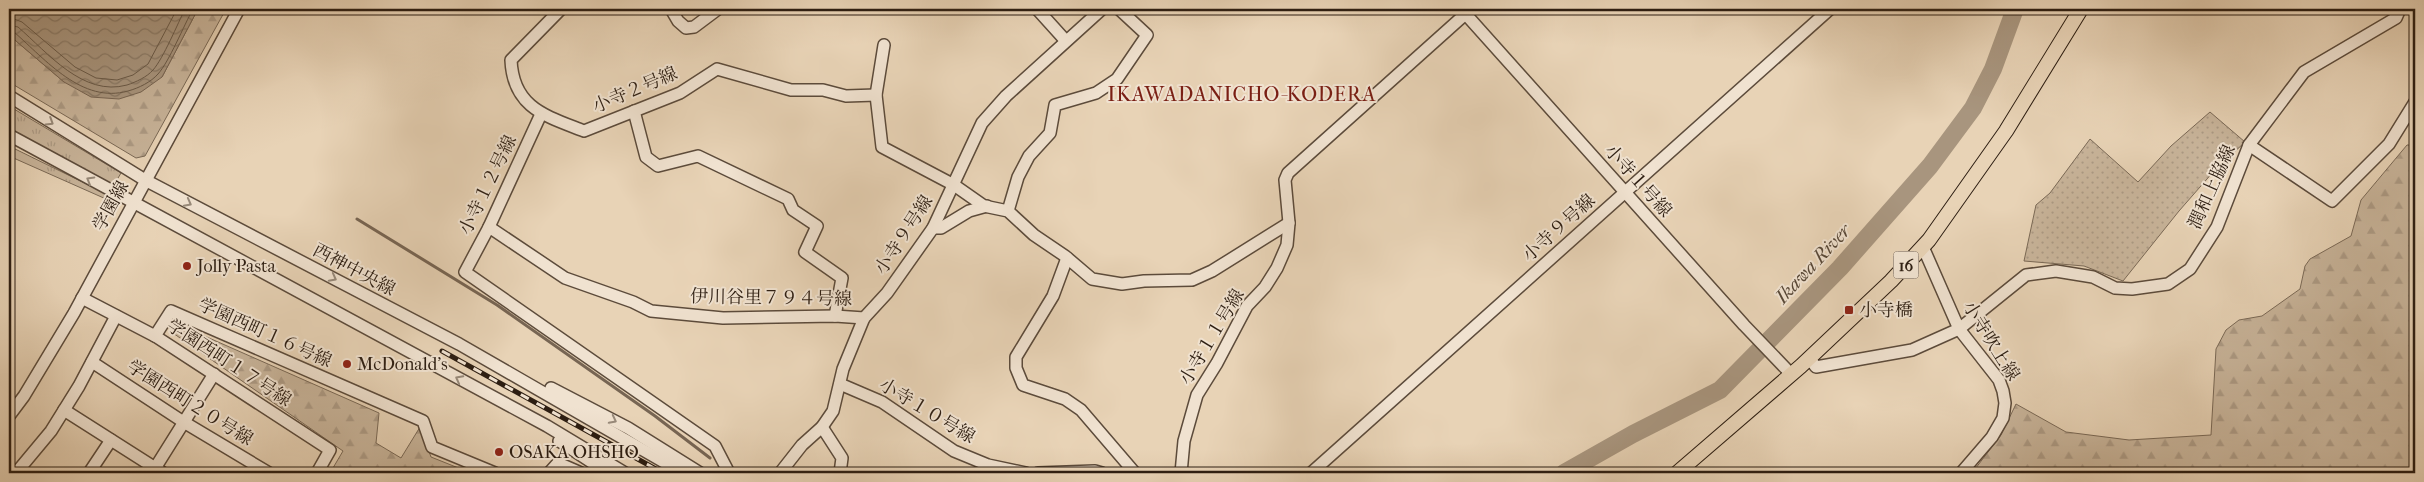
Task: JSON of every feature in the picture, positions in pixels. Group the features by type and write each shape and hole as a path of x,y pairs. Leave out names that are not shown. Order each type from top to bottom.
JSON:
{"main road":[{"name":"16","path":"1676,473 1792,374 1891,281 1923,247 2006,131 2081,9"}],"street":[{"name":"学園線","path":"9,416 24,396 82,298 239,9"},
{"name":"小寺２号線","path":"561,9 511,60 512,79 524,98 541,114 584,131 680,93 716,69 792,90 823,90 846,96 876,95"},
{"path":"670,9 678,21 686,28 694,27 718,9"},
{"path":"1037,9 1065,40"},
{"name":"小寺９号線","path":"780,473 802,445 822,427 833,411 844,369 864,318 887,293 933,228 982,123 1006,96 1065,40 1102,9"},
{"path":"1008,211 1018,177 1029,156 1050,133 1055,105 1096,93 1117,79 1147,35 1119,9"},
{"name":"小寺９号線","path":"1311,473 1830,9"},
{"path":"2250,145 2304,72 2396,18 2400,9"},
{"name":"小寺１号線","path":"1466,11 1744,325 1792,374"},
{"name":"小寺１１号線","path":"1181,473 1184,441 1197,395 1217,363 1247,306 1265,287 1277,268 1287,245 1290,222 1284,180 1288,173 1466,11"},
{"path":"884,45 876,95 882,147 954,185 987,206 1008,211 1034,235 1067,258 1092,279 1122,284 1144,280 1192,280 1212,270 1290,222"},
{"name":"西神中央線","path":"9,96 145,180 459,344 683,473"},
{"name":"潤和上脇線","path":"1808,358 1816,367 1912,350 1959,329 2015,282 2026,275 2041,271 2056,271 2093,278 2115,288 2132,289 2168,284 2190,268 2217,227 2250,145 2332,201 2389,144 2415,102"},
{"path":"634,111 646,157 658,166 698,156 788,200 793,210 817,226 804,252 842,278 835,316"},
{"name":"小寺１２号線","path":"541,114 489,227 464,272 715,446 729,473"},
{"path":"9,135 133,204 485,393 594,453 625,473"},
{"path":"933,228 941,228 968,211 987,206"},
{"name":"伊川谷里７９４号線","path":"489,227 565,278 651,310 723,318 835,316 864,318"},
{"name":"小寺吹上線","path":"1923,247 1959,329 1999,380 2005,403 2003,418 1992,437 1961,473"},
{"path":"1067,258 1053,296 1016,357 1016,368 1023,385 1065,399 1081,410 1135,473"},
{"name":"学園西町１７号線","path":"82,298 155,336 330,450 317,473"},
{"name":"学園西町１６号線","path":"155,336 171,311 423,421 432,447 495,473"},
{"path":"19,472 51,431 92,362 116,316"},
{"path":"459,344 525,374 628,428 700,473"},
{"name":"学園西町２０号線","path":"92,362 182,421 269,473"},
{"path":"64,410 157,472 182,421 214,374"},
{"name":"小寺１０号線","path":"840,384 882,402 954,451 988,465 1026,473"},
{"path":"485,393 608,473"},
{"path":"822,427 842,458 840,473"},
{"path":"89,473 111,440"},
{"path":"549,473 558,463 581,473"},
{"path":"1038,473 1095,471 1102,473"}],"green space":[{"path":"198,9 226,9 145,156 136,158 9,82 9,35 64,82 162,77"},
{"path":"9,106 121,173 114,185 9,129"},
{"path":"2210,112 2245,142 2214,171 2123,281 2084,266 2024,261 2036,205 2050,193 2090,139 2138,182 2171,146"},
{"path":"2407,145 2415,145 2415,473 1972,473 2001,435 2016,404 2066,432 2129,440 2211,435 2216,349 2226,330 2239,320 2262,316 2300,289 2305,266 2310,259 2351,236 2361,200"},
{"path":"9,146 107,194 106,199 9,156"},
{"path":"175,323 379,413 376,443 401,458 420,427 431,457 471,473 330,473 343,451 170,331"}],"water":[{"path":"9,9 198,9 162,77 141,92 119,99 91,97 64,82 9,35"}],"waterway":[{"path":"1992,9 1998,11 2011,9"},
{"name":"Ikawa River","path":"1564,473 1633,434 1720,390 1840,268 1930,166 1973,108 1993,69 2015,9"},
{"path":"357,219 497,305 655,416 710,458"}],"railway":[{"path":"442,351 663,473"}],"place":[{"name":"Jolly Pasta","path":"187,266"},
{"name":"小寺橋","path":"1849,310"},
{"name":"McDonald's","path":"347,364"},
{"name":"OSAKA OHSHO","path":"499,452"}],"district":[{"name":"IKAWADANICHO-KODERA","path":"1242,94"}]}
